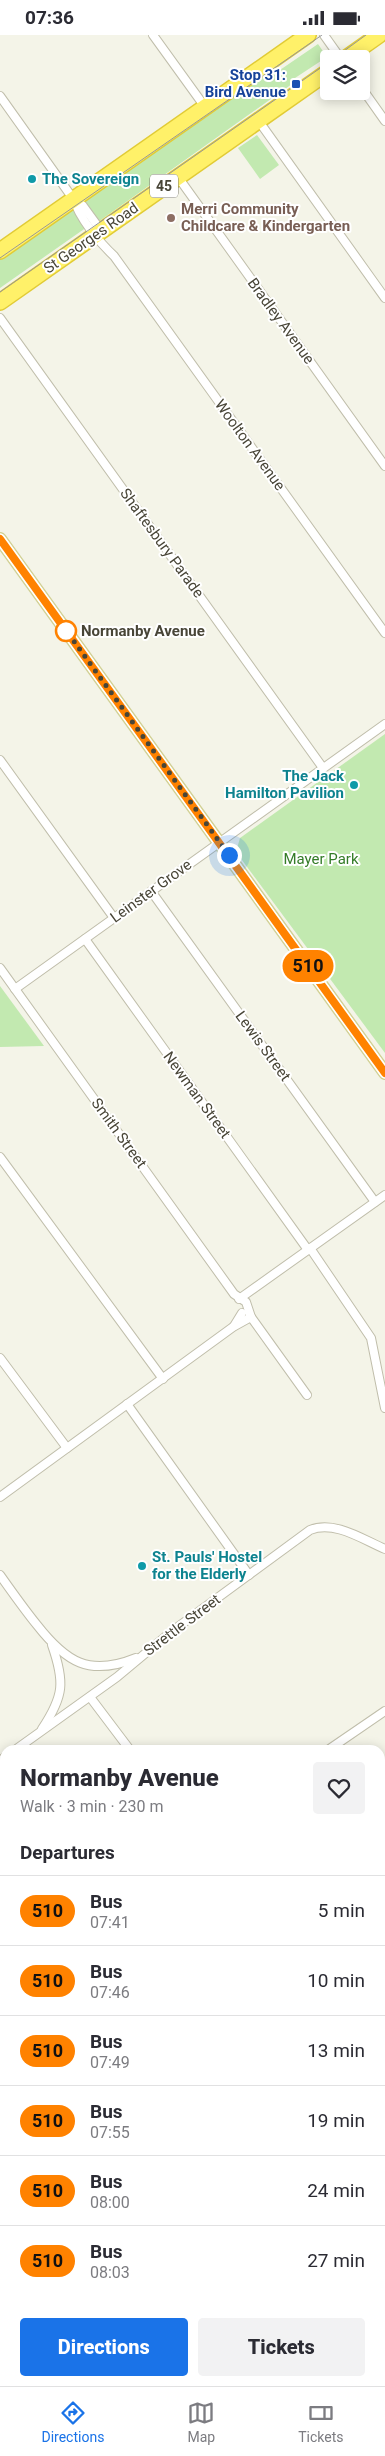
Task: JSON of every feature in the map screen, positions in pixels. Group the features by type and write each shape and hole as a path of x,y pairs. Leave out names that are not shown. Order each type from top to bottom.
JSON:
{"highway":[{"path":"0,251 308,35"},
{"path":"358,50 379,35"},
{"name":"St Georges Road","path":"0,302 320,77"}],"main road":[{"path":"0,539 385,1073"}],"street":[{"path":"153,35 205,107"},
{"path":"324,35 335,50"},
{"name":"Woolton Avenue","path":"0,97 74,199 83,206 114,256 385,633"},
{"path":"370,100 385,121"},
{"path":"258,121 385,298"},
{"name":"Bradley Avenue","path":"178,177 385,466"},
{"name":"Shaftesbury Parade","path":"0,318 323,768"},
{"name":"Leinster Grove","path":"15,989 385,724"},
{"path":"0,760 114,918"},
{"name":"Lewis Street","path":"151,891 375,1202"},
{"name":"Newman Street","path":"85,939 310,1249 371,1338 385,1409"},
{"name":"Smith Street","path":"0,968 242,1300 250,1317 307,1395"},
{"path":"1,1160 163,1379"},
{"path":"242,1300 243,1294 255,1289 385,1195"},
{"name":"Smith Street","path":"242,1300 242,1313 250,1317"},
{"path":"233,1327 242,1313"},
{"path":"0,1497 126,1404 233,1327 250,1317"},
{"path":"0,1358 67,1448"},
{"path":"126,1404 249,1575"},
{"name":"Strettle Street","path":"22,1745 90,1697 141,1656 303,1534 318,1527 335,1528 385,1549"},
{"path":"0,1575 51,1643 75,1661 93,1667 115,1666 141,1656"},
{"path":"39,1733 58,1702 62,1684 58,1663 51,1643"},
{"path":"90,1697 126,1745"},
{"path":"335,1745 385,1711"}],"green space":[{"path":"318,44 322,50 320,50 320,62 295,78 291,82 292,84 98,222 83,202 274,69 277,72"},
{"path":"257,135 279,165 260,179 238,148"},
{"path":"74,209 87,227 0,288 0,260"},
{"name":"Mayer Park","path":"385,734 385,1053 236,852 240,838"},
{"path":"0,986 44,1046 0,1047"}],"tram line":[{"path":"0,258 322,35"},
{"path":"345,50 366,35"},
{"path":"0,292 320,68"}],"bus line":[{"name":"510","path":"0,539 385,1073"}],"place":[{"name":"Stop 31: Bird Avenue","path":"296,84"},
{"name":"The Sovereign","path":"32,179"},
{"name":"Merri Community Childcare & Kindergarten","path":"171,218"},
{"name":"Normanby Avenue","path":"66,631"},
{"name":"The Jack Hamilton Pavilion","path":"354,785"},
{"name":"St. Pauls' Hostel for the Elderly","path":"142,1566"}],"route":[{"path":"66,631 65,629 229,855"}]}
